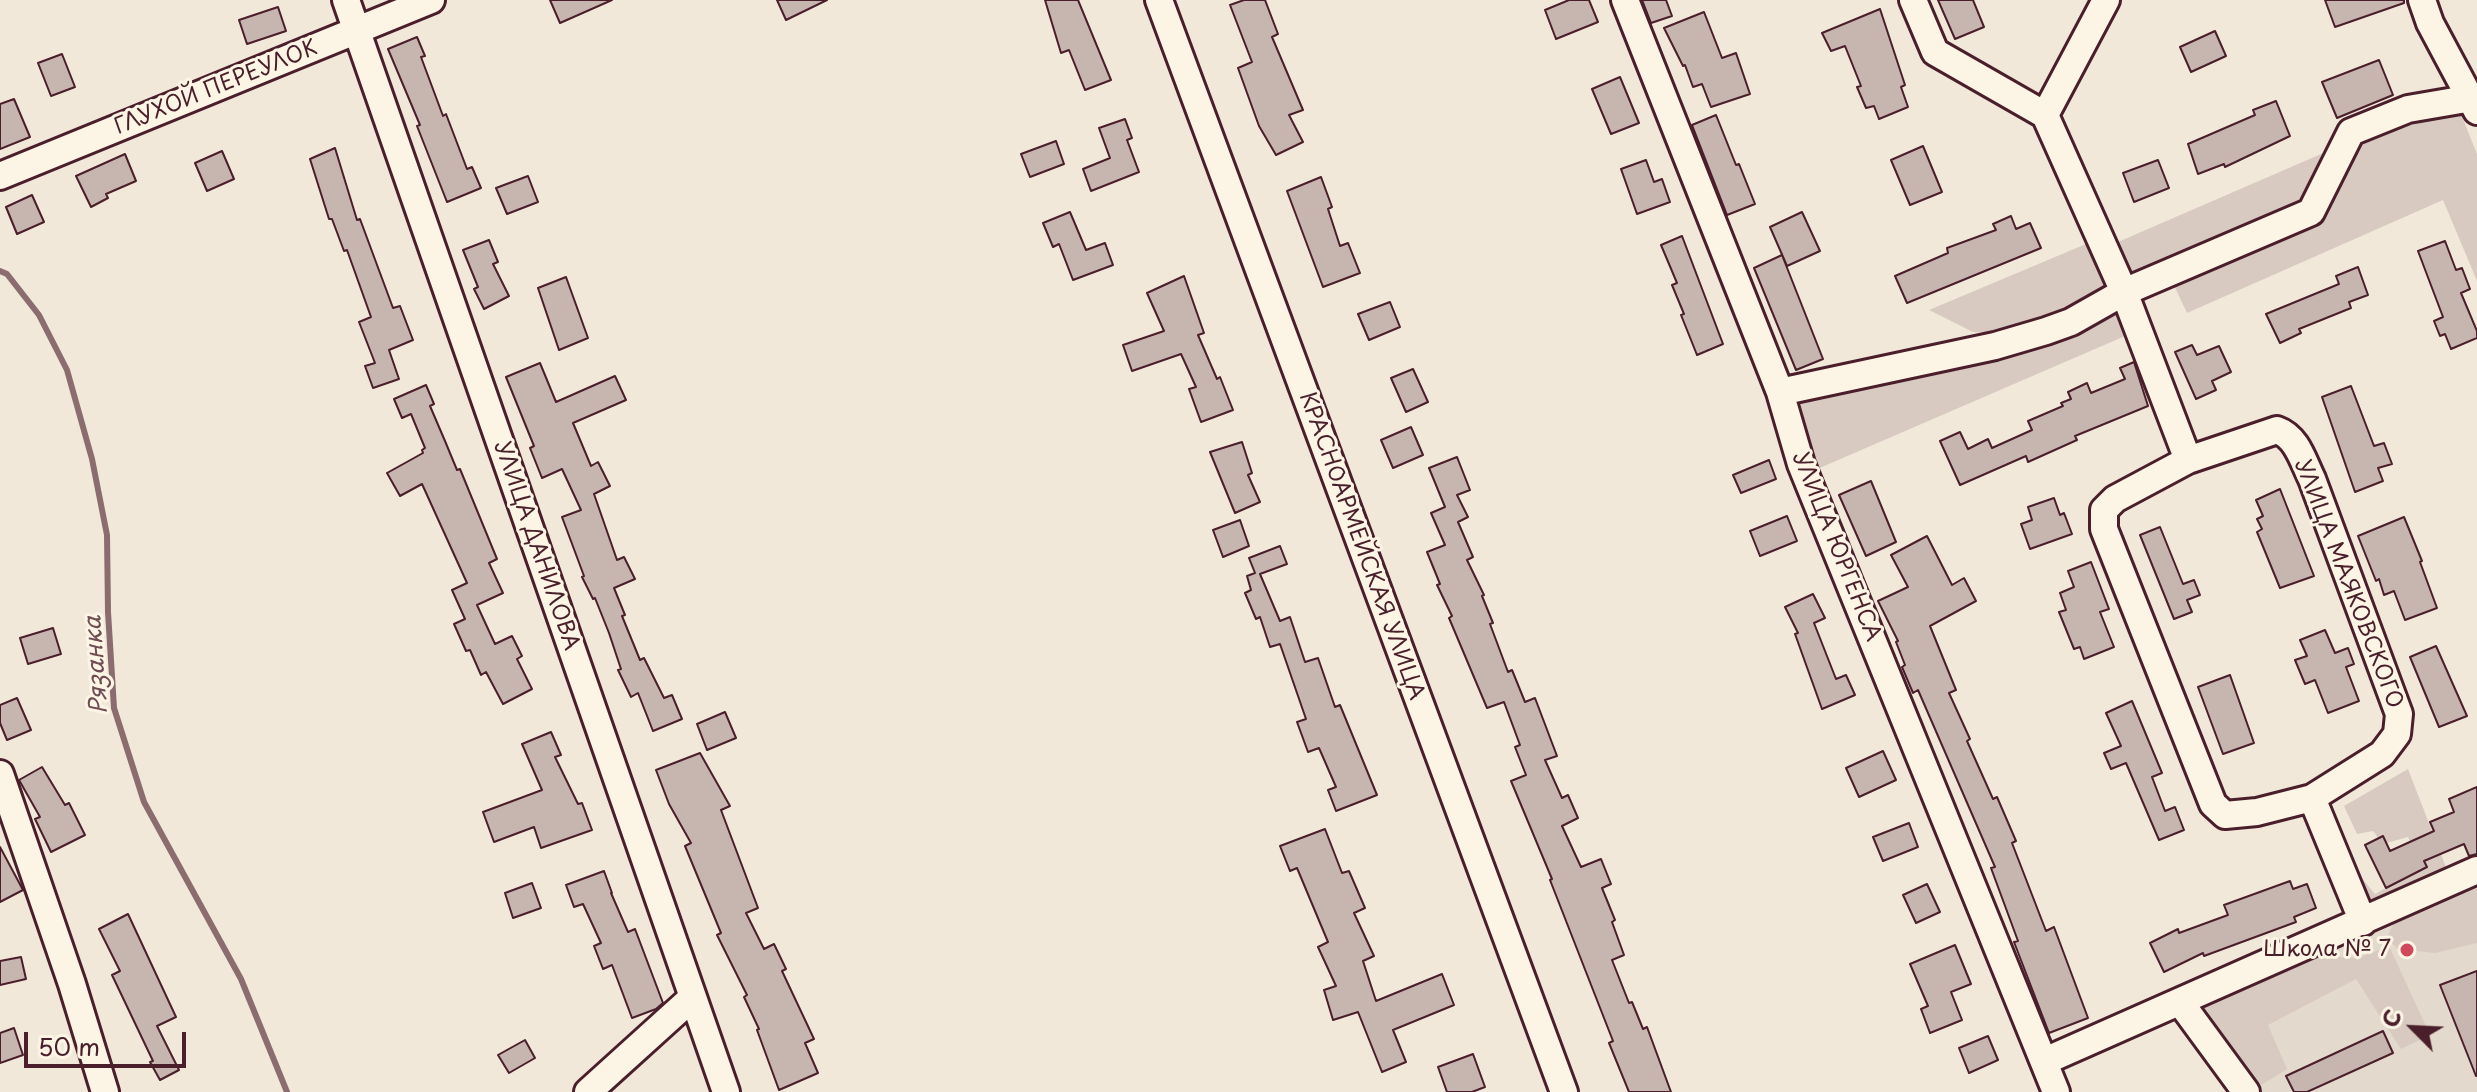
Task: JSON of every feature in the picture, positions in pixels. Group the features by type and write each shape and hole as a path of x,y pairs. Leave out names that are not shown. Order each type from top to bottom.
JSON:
{"street":[{"name":"УЛИЦА ДАНИЛОВА","path":"346,0 726,1092"},
{"name":"ГЛУХОЙ ПЕРЕУЛОК","path":"0,176 431,0"},
{"name":"КРАСНОАРМЕЙСКАЯ УЛИЦА","path":"1159,0 1564,1092"},
{"name":"УЛИЦА ЮРГЕНСА","path":"1625,0 1780,392 1801,464 2056,1092"},
{"path":"1913,0 1935,52 2045,115 2124,292 2188,460"},
{"path":"2045,115 2106,0"},
{"path":"1780,392 1995,346 2046,331 2071,322 2124,292 2311,212 2351,132 2408,109 2475,104 2430,23 2422,0"},
{"name":"УЛИЦА МАЯКОВСКОГО","path":"2277,430 2294,442 2312,479 2399,714 2397,734 2382,754 2334,781 2312,798 2257,812 2225,815 2213,804 2104,529 2104,510 2115,499 2188,460 2277,430"},
{"path":"0,774 72,984 105,1092"},
{"path":"2312,798 2363,922"},
{"path":"2045,1061 2477,870"},
{"path":"588,1092 693,997"},
{"path":"2180,1002 2246,1092"}],"shaded area":[{"path":"2459,109 2477,154 2477,281 2443,200 2187,313 2170,277 2314,218 2354,138 2403,117"},
{"path":"2328,151 2301,214 2132,287 2111,245"},
{"path":"2086,244 2108,286 2070,315 2008,333 1973,332 1929,310"},
{"path":"2121,300 2132,333 1815,470 1786,401"},
{"path":"2408,769 2449,875 2370,913 2355,870 2375,894 2422,868 2408,837 2383,844 2373,831 2357,834 2344,806"},
{"path":"2477,875 2477,943 2435,953 2398,949 2387,938 2399,911"},
{"name":"Школа № 7","path":"2477,887 2477,1092 2246,1092 2190,1016"},
{"path":"2389,946 2430,1035 2401,1049 2356,979 2268,1025 2287,1069 2253,1090 2196,1013 2201,1004 2307,955 2358,958"}],"building":[{"path":"550,0 612,0 560,23"},
{"path":"777,0 827,0 786,20"},
{"path":"1045,0 1078,0 1111,80 1085,90 1069,50 1061,53"},
{"path":"1244,0 1265,0 1278,34 1272,37 1303,110 1289,115 1303,142 1276,155 1259,126 1238,68 1252,62 1230,5"},
{"path":"1569,0 1589,0 1598,22 1556,39 1545,10"},
{"path":"1642,0 1666,0 1672,16 1651,23"},
{"path":"1938,0 1973,0 1984,27 1955,39"},
{"path":"2325,0 2404,0 2404,3 2335,27"},
{"path":"278,7 286,31 247,44 239,20"},
{"path":"1880,9 1905,85 1901,87 1908,107 1879,119 1874,106 1866,108 1845,46 1831,51 1822,33"},
{"path":"1704,12 1722,58 1736,53 1750,94 1711,107 1702,84 1693,87 1685,65 1664,28"},
{"path":"2215,31 2226,56 2191,72 2180,47"},
{"path":"417,37 425,56 421,57 443,116 446,114 467,169 472,167 481,188 447,202 417,126 420,125 388,49"},
{"path":"62,54 75,87 51,96 38,63"},
{"path":"2379,60 2393,95 2337,118 2322,82"},
{"path":"1620,77 1639,123 1611,134 1592,89"},
{"path":"14,99 30,137 0,149 0,104"},
{"path":"2276,101 2290,136 2225,167 2224,164 2198,174 2188,144 2255,115 2253,110"},
{"path":"1716,115 1755,204 1727,215 1692,125"},
{"path":"1125,119 1132,138 1127,140 1139,172 1091,191 1083,169 1110,158 1099,128"},
{"path":"1056,141 1064,164 1030,177 1021,154"},
{"path":"1923,146 1942,192 1910,205 1891,160"},
{"path":"335,148 357,220 360,219 393,308 400,306 413,340 389,350 399,379 373,388 365,366 375,363 359,322 371,317 347,250 344,251 332,219 329,219 310,159"},
{"path":"222,151 234,179 207,191 195,163"},
{"path":"125,154 136,181 106,194 108,198 91,207 76,176"},
{"path":"1646,160 1654,182 1662,179 1670,202 1637,214 1621,169"},
{"path":"2158,160 2169,188 2134,202 2123,173"},
{"path":"528,176 538,202 507,214 496,188"},
{"path":"1321,177 1332,207 1328,209 1340,246 1348,243 1360,273 1323,287 1287,191"},
{"path":"32,195 44,222 17,234 6,207"},
{"path":"1070,212 1086,250 1105,243 1113,265 1073,280 1059,244 1053,247 1043,223"},
{"path":"1802,212 1820,251 1787,266 1770,227"},
{"path":"2011,216 2016,229 2030,223 2041,248 1907,303 1895,276 1948,253 1947,248 1996,230 1993,224"},
{"path":"1682,236 1723,344 1697,355 1672,285 1677,283 1661,245"},
{"path":"489,240 498,262 493,264 509,296 484,309 474,289 478,287 463,250"},
{"path":"2445,241 2456,270 2462,268 2470,289 2461,293 2477,331 2477,338 2451,349 2445,334 2440,336 2434,321 2443,317 2418,251"},
{"path":"1782,255 1823,359 1796,370 1754,268"},
{"path":"2358,267 2368,295 2349,302 2351,308 2299,329 2301,333 2280,343 2266,314 2339,284 2336,276"},
{"path":"1184,276 1204,333 1198,335 1233,410 1201,422 1189,389 1196,387 1181,354 1132,371 1123,345 1164,331 1147,293"},
{"path":"566,277 588,338 559,350 538,288"},
{"path":"1390,302 1400,327 1369,340 1358,314"},
{"path":"2192,345 2197,355 2219,346 2231,372 2212,381 2216,390 2196,399 2175,352"},
{"path":"2134,362 2148,406 2075,436 2077,440 2028,462 2026,456 1960,485 1940,441 1960,432 1968,449 1988,439 1992,448 2032,430 2028,421 2063,406 2061,403 2071,399 2068,392 2087,383 2091,393 2125,379 2120,368"},
{"path":"540,363 556,402 615,376 626,400 573,423 591,466 598,462 610,486 594,494 617,560 624,557 635,579 614,588 625,615 622,616 640,660 644,658 664,698 672,695 682,719 653,731 638,693 631,697 618,670 621,669 609,633 595,598 582,577 562,517 581,510 562,469 542,478 530,448 534,446 506,377"},
{"path":"1413,369 1428,402 1406,412 1391,378"},
{"path":"426,385 434,404 430,406 497,559 489,563 503,593 477,605 495,644 512,636 522,656 517,659 532,689 503,704 486,672 481,675 470,650 466,651 454,624 465,619 452,590 467,583 422,484 400,496 387,473 423,453 425,448 411,414 402,418 394,399"},
{"path":"2351,386 2374,446 2384,443 2392,464 2378,468 2383,481 2355,492 2322,397"},
{"path":"1411,427 1423,455 1393,468 1381,440"},
{"path":"1242,442 1252,473 1248,475 1260,502 1235,513 1210,452"},
{"path":"1457,457 1470,490 1457,495 1468,517 1458,522 1473,557 1467,560 1484,595 1493,623 1490,624 1508,672 1512,670 1525,702 1535,698 1557,756 1545,760 1562,798 1568,795 1578,818 1562,826 1581,867 1601,859 1611,884 1602,888 1624,955 1612,960 1629,1003 1632,1002 1643,1029 1647,1027 1671,1092 1629,1092 1552,879 1511,781 1526,775 1515,747 1520,745 1504,702 1487,708 1437,585 1440,584 1427,552 1445,545 1431,513 1445,507 1429,468"},
{"path":"1769,460 1776,479 1741,493 1733,475"},
{"path":"1871,481 1896,542 1866,556 1839,495"},
{"path":"2280,489 2314,576 2280,588 2257,532 2262,529 2257,519 2263,516 2256,500"},
{"path":"2054,498 2072,534 2030,549 2021,524 2032,520 2028,507"},
{"path":"1787,516 1797,541 1760,556 1750,531"},
{"path":"2404,517 2437,608 2405,620 2394,591 2384,595 2379,579 2376,581 2358,536"},
{"path":"1240,520 1249,546 1223,557 1213,530"},
{"path":"2160,527 2183,584 2194,580 2200,595 2187,600 2192,612 2174,619 2140,535"},
{"path":"1927,536 1952,585 1964,578 1976,601 1930,626 1956,690 1949,693 1993,799 1997,797 2016,841 2012,843 2046,931 2054,927 2088,1018 2049,1033 2014,942 2018,941 1991,868 1995,867 1918,690 1913,693 1902,667 1905,665 1898,641 1878,601 1908,587 1891,555"},
{"path":"1280,546 1287,564 1260,574 1280,621 1290,617 1305,662 1318,658 1335,707 1340,705 1377,795 1336,811 1328,790 1336,787 1319,748 1308,752 1297,722 1306,719 1280,644 1270,647 1260,617 1256,619 1245,593 1251,590 1247,576 1255,573 1249,558"},
{"path":"2091,562 2109,609 2100,612 2114,647 2084,659 2080,647 2074,649 2059,612 2066,610 2060,593 2074,587 2068,571"},
{"path":"1813,594 1825,618 1814,623 1836,679 1846,675 1855,695 1822,709 1795,634 1798,633 1785,607"},
{"path":"53,628 61,654 28,664 20,638"},
{"path":"2325,630 2335,653 2348,648 2354,664 2346,667 2359,701 2328,713 2315,680 2305,684 2295,660 2307,656 2300,640"},
{"path":"2436,646 2467,716 2439,727 2410,657"},
{"path":"2230,675 2254,743 2223,754 2198,687"},
{"path":"17,698 31,730 7,740 0,723 0,705"},
{"path":"2132,701 2162,773 2152,777 2165,811 2175,807 2184,830 2159,840 2126,763 2111,769 2104,753 2121,746 2106,713"},
{"path":"725,712 736,738 707,750 697,724"},
{"path":"551,732 561,755 555,757 578,804 582,803 592,830 541,848 534,827 494,842 483,812 542,790 522,744"},
{"path":"1883,751 1896,780 1859,797 1846,768"},
{"path":"700,753 730,806 721,810 758,908 746,913 764,949 774,944 786,969 782,971 814,1039 805,1043 818,1073 779,1090 759,1029 744,997 747,995 717,935 721,933 685,846 691,843 669,804 656,770"},
{"path":"42,767 65,805 69,803 85,835 51,852 35,819 40,817 19,780"},
{"path":"2477,787 2477,854 2469,856 2464,844 2424,861 2427,867 2386,888 2365,845 2383,836 2390,851 2434,831 2430,822 2454,812 2449,799"},
{"path":"1909,823 1918,847 1883,861 1873,837"},
{"path":"1325,829 1342,873 1349,871 1365,908 1354,913 1374,956 1363,961 1376,1001 1442,974 1454,1005 1393,1030 1406,1062 1382,1072 1358,1012 1333,1020 1324,990 1336,986 1318,947 1328,942 1297,868 1290,871 1280,846"},
{"path":"0,847 23,890 0,902"},
{"path":"604,871 628,932 635,929 663,1003 632,1018 612,965 603,969 594,946 601,943 583,904 574,907 566,885"},
{"path":"2290,881 2293,889 2307,884 2316,908 2294,917 2296,922 2204,956 2203,953 2164,972 2150,943 2178,929 2179,933 2228,915 2224,905"},
{"path":"532,883 541,908 513,918 505,893"},
{"path":"1927,884 1940,912 1916,923 1903,895"},
{"path":"128,914 176,1017 157,1026 179,1070 160,1080 112,975 120,971 99,929"},
{"path":"1955,945 1971,984 1951,992 1962,1020 1930,1033 1921,1009 1928,1006 1910,964"},
{"path":"21,957 26,979 0,985 0,961"},
{"path":"2477,971 2477,1076 2476,1076 2440,985"},
{"path":"14,1028 23,1055 0,1063 0,1033"},
{"path":"2383,1031 2393,1053 2307,1092 2294,1092 2286,1076"},
{"path":"1988,1036 1998,1060 1969,1073 1959,1048"},
{"path":"525,1040 535,1058 509,1073 498,1055"},
{"path":"1473,1054 1485,1087 1472,1092 1447,1092 1438,1067"}],"waterway":[{"name":"Рязанка","path":"0,271 7,274 39,315 67,370 92,459 107,535 114,708 144,802 241,979 287,1092"}],"place":[{"name":"Школа № 7","path":"2407,950"}]}
